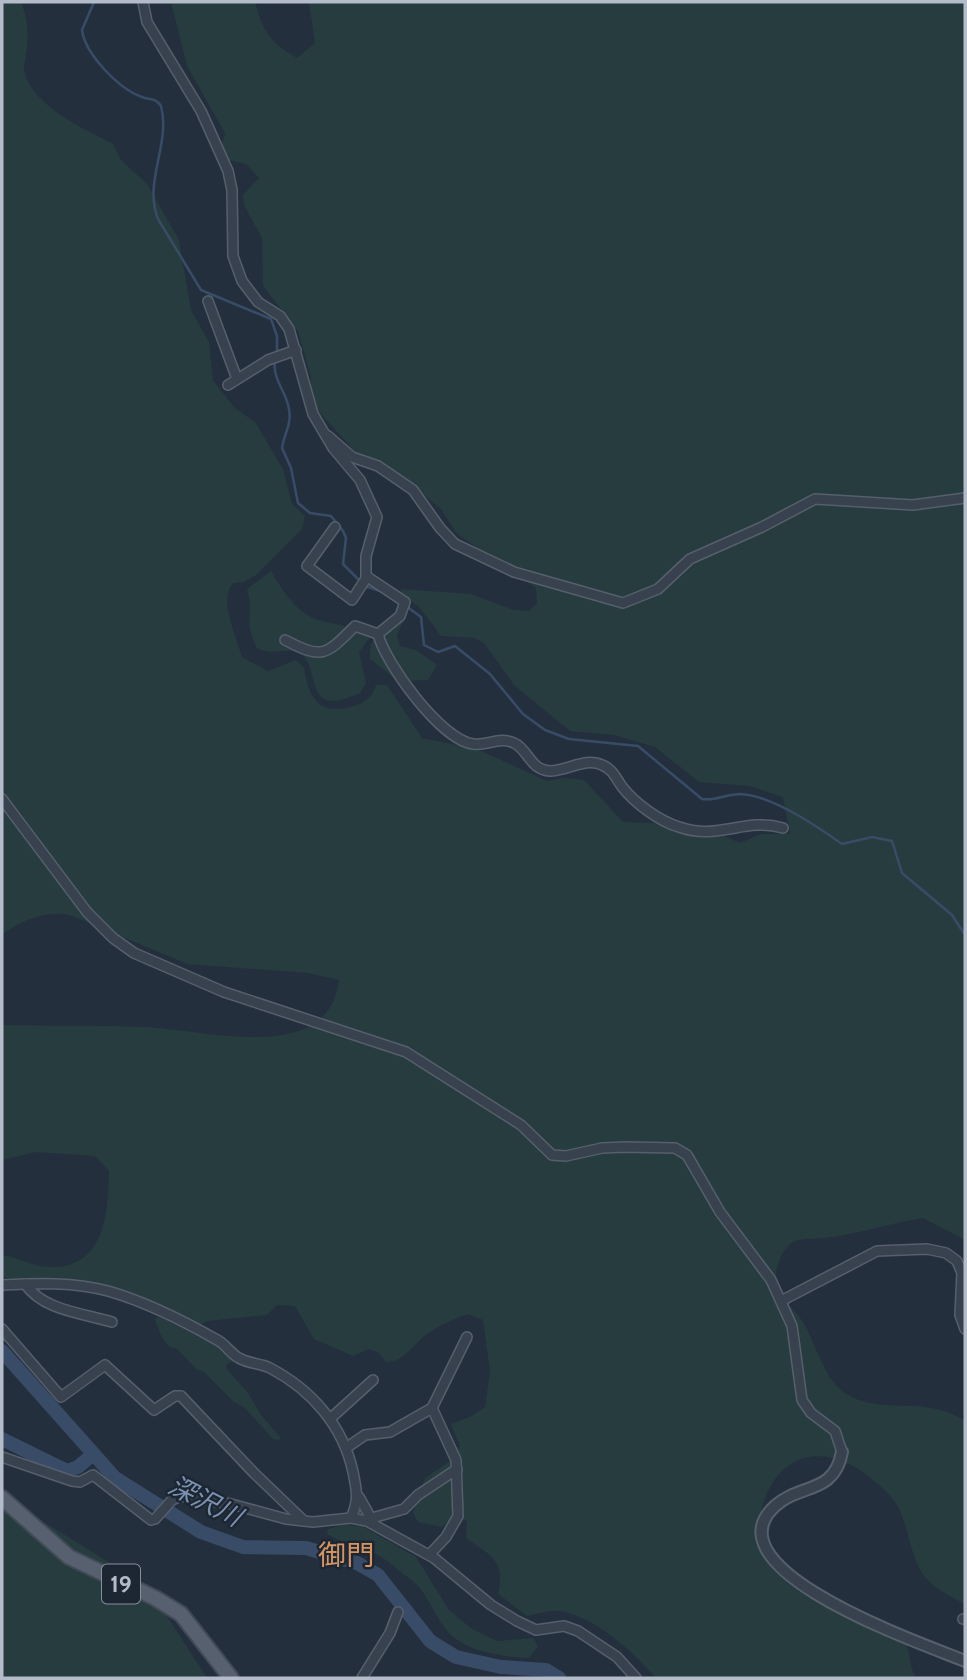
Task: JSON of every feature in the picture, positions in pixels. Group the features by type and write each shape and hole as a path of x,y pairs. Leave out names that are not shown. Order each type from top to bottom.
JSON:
{"main road":[{"name":"19","path":"2,1498 69,1557 155,1598 181,1614 230,1678"}],"street":[{"path":"143,2 147,22 201,111 228,171 232,190 233,256 242,281 258,302 284,321 296,350 308,403 323,433 360,480 377,517 366,556 364,582 352,600 307,566 335,527"},
{"path":"208,301 233,382 276,357 296,350"},
{"path":"323,433 352,457 377,466 413,490 440,528 456,544 513,572 624,603 658,589 690,559 816,499 928,505 965,498"},
{"path":"364,582 405,605 400,616 378,634"},
{"path":"285,640 307,651 322,653 332,649 355,626 378,634"},
{"path":"378,634 383,650 427,711 454,734 473,744 505,739 519,744 526,758 537,767 550,771 596,762 609,768 624,789 647,810 678,827 705,833 728,831 751,823 783,828"},
{"path":"2,799 87,912 113,938 134,953 224,992 406,1052 513,1120 552,1155 566,1156 603,1148 625,1147 675,1148 687,1155 720,1212 767,1273 782,1301 794,1337 802,1400 811,1413 835,1431 842,1452 838,1466 827,1480 785,1500 769,1513 764,1526 767,1551 809,1591 848,1612 965,1661"},
{"path":"782,1301 877,1251 927,1249 946,1254 957,1261 962,1273 960,1315 965,1329"},
{"path":"25,1284 40,1299 84,1316 112,1322"},
{"path":"2,1285 82,1286 156,1308 221,1342 242,1359 270,1368 331,1418 346,1448 359,1497 372,1521"},
{"path":"2,1329 61,1397 105,1365 154,1409 175,1396 181,1396 254,1474 304,1521"},
{"path":"346,1448 365,1435 390,1432 432,1408 467,1337"},
{"path":"331,1418 373,1380"},
{"path":"429,1555 446,1537 458,1517 457,1469 450,1443 432,1408"},
{"path":"2,1457 72,1481 80,1482 93,1475 146,1517 155,1519 172,1500 181,1496 231,1504 272,1517 304,1521 351,1518 372,1521 429,1555 517,1622 536,1630 570,1627 617,1657 636,1678"},
{"path":"372,1521 404,1509 418,1495 457,1469"},
{"path":"351,1518 359,1497"},
{"path":"362,1678 390,1633 398,1612"}],"green space":[{"path":"2,2 21,2 28,34 24,70 37,95 61,115 113,144 121,160 147,184 179,240 191,310 209,342 213,381 235,408 255,422 283,469 292,504 305,516 302,529 256,575 244,582 233,583 229,590 228,609 242,657 268,671 296,660 304,668 313,696 324,707 332,709 358,705 371,696 376,685 387,685 422,738 477,749 547,781 565,778 584,780 623,822 699,825 740,843 761,834 790,834 783,797 749,786 699,782 655,747 614,735 570,731 514,685 484,643 474,638 441,636 420,608 401,593 401,589 471,594 513,610 528,611 537,604 536,588 457,534 441,509 382,461 359,456 310,402 311,378 298,331 263,286 262,238 244,205 243,195 259,178 246,164 229,160 222,145 225,133 187,66 171,2 255,2 269,35 280,47 297,58 315,43 309,2 965,2 965,1240 923,1218 837,1236 801,1240 792,1242 786,1248 776,1275 777,1286 783,1298 804,1324 827,1372 840,1389 861,1401 936,1409 965,1421 965,1604 941,1591 925,1578 897,1505 878,1484 846,1463 813,1457 797,1461 782,1471 769,1489 760,1522 763,1556 802,1586 904,1638 916,1678 656,1678 613,1637 586,1620 560,1611 527,1616 498,1594 498,1566 489,1555 466,1538 467,1521 454,1518 442,1527 418,1522 413,1513 425,1478 454,1458 460,1446 451,1424 472,1416 485,1407 490,1371 483,1320 468,1314 452,1320 427,1334 403,1356 386,1362 379,1353 369,1349 353,1356 314,1339 295,1306 277,1305 267,1315 208,1321 199,1325 175,1311 110,1286 65,1280 12,1280 2,1276 2,1255 49,1267 68,1265 82,1259 100,1236 107,1204 109,1171 95,1156 36,1152 2,1160 2,1025 146,1027 226,1036 266,1037 304,1029 318,1021 329,1009 339,980 308,973 187,964 70,915 34,917 2,934"},
{"path":"271,571 292,601 305,613 371,636 359,652 366,683 360,693 340,700 326,700 316,689 309,664 299,653 269,652 257,648 251,631 247,589"},
{"path":"397,614 405,618 397,635 400,646 416,650 437,665 428,680 398,681 370,659 371,645 377,632 386,621"},
{"path":"157,1316 220,1346 234,1361 227,1364 226,1368 248,1393 261,1415 280,1437 279,1440 273,1439 245,1408 234,1402 204,1372 196,1369 176,1348 170,1347 162,1338 155,1320"},
{"path":"2,1496 118,1568 161,1607 207,1678 2,1678"},
{"path":"343,1525 362,1526 416,1557 449,1610 472,1629 497,1641 533,1638 538,1647 529,1658 497,1655 475,1649 456,1639 448,1632 413,1581 374,1553 327,1534 328,1529"}],"waterway":[{"path":"94,2 82,30 96,60 123,87 142,97 155,100 161,106 163,134 154,191 158,219 201,290 271,319 277,336 277,355"},
{"path":"275,361 276,374 290,414 282,448 291,468 298,503 310,513 331,516 346,538 343,564 365,586 383,592"},
{"path":"406,606 421,617 424,645 438,652 455,646 490,674 523,714 545,730 569,739 638,746 702,799 740,794 766,800 794,813 842,844 872,837 892,841 902,873 952,915 965,935"},
{"name":"深沢川","path":"2,1351 115,1478 201,1532 243,1547 306,1548 357,1563 378,1575 430,1641 456,1657 501,1667 546,1670 559,1678"},
{"name":"深沢川","path":"2,1439 67,1471 78,1467 92,1455"}],"district":[{"name":"御門","path":"346,1555"}]}
